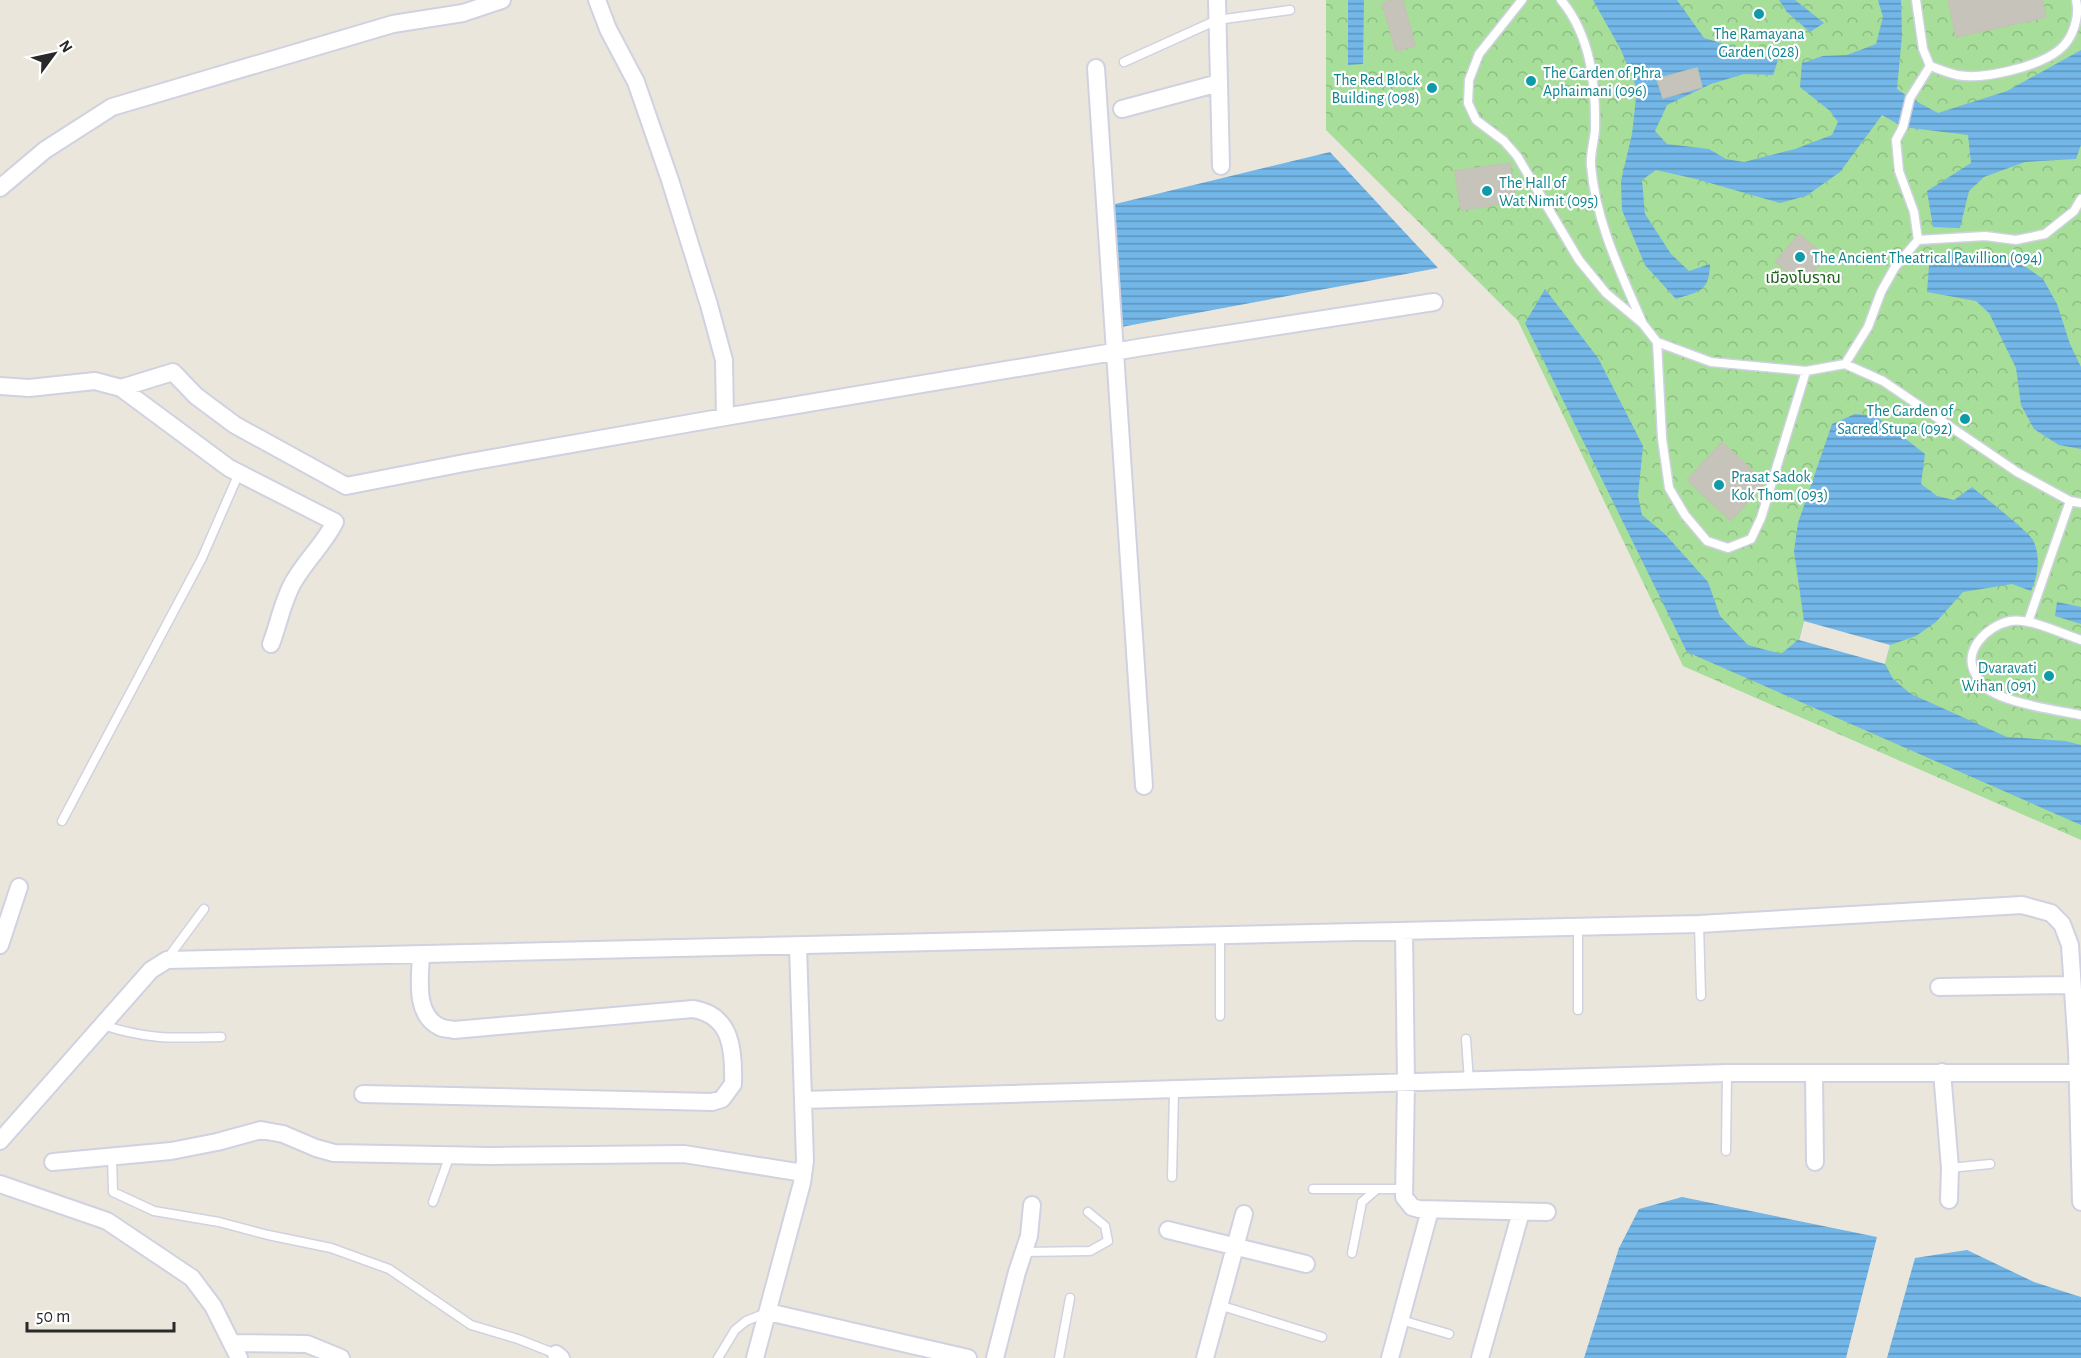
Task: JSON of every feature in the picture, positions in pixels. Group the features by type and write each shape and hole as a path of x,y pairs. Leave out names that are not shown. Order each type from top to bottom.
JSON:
{"street":[{"path":"0,188 45,150 112,107 393,24 463,12 502,0"},
{"path":"597,0 608,28 636,82 670,180 709,305 724,360 725,417"},
{"path":"1217,0 1221,166"},
{"path":"1096,68 1143,786"},
{"path":"1122,109 1219,83"},
{"path":"120,388 173,372 195,396 235,425 345,486 725,417 1434,302"},
{"path":"0,386 29,388 95,381 120,388 239,473 335,522 326,539 308,558 292,584 271,644"},
{"path":"0,945 19,887"},
{"path":"0,1141 151,970 167,960 1699,924 2022,905 2051,913 2062,924 2070,945 2079,1050 2077,1073 2081,1202"},
{"path":"1404,931 1406,1083 1404,1197 1412,1207 1431,1210 1547,1212"},
{"path":"755,1358 803,1173 805,1142 798,946"},
{"path":"363,1094 712,1102 722,1099 733,1084 730,1045 726,1032 712,1014 705,1011 682,1010 454,1030 440,1027 429,1019 423,1008 420,992 421,955"},
{"path":"1939,987 2072,985"},
{"path":"803,1100 1174,1091 1727,1073 1814,1075 1942,1072 2077,1073"},
{"path":"1942,1072 1950,1168 1949,1200"},
{"path":"1814,1075 1815,1162"},
{"path":"53,1162 193,1147 261,1130 283,1134 334,1153 684,1154 803,1173"},
{"path":"0,1184 106,1221 192,1278 213,1306 235,1351 307,1344 341,1358"},
{"path":"995,1358 1029,1236 1032,1205"},
{"path":"1390,1358 1431,1210"},
{"path":"1480,1358 1521,1212"},
{"path":"1205,1358 1244,1214"},
{"path":"1168,1230 1306,1264"},
{"path":"768,1312 934,1354 968,1358"}],"lane":[{"path":"1522,0 1479,54 1469,80 1468,103 1476,120 1504,141 1517,156 1579,260 1606,293 1643,324 1657,342 1711,362 1806,371 1845,364 1883,381 2017,472 2070,501 2081,503"},
{"path":"1561,0 1569,9 1589,54 1595,94 1595,133 1591,164 1608,244 1643,324"},
{"path":"1916,0 1923,49 1930,66 1957,75 1993,75 2028,66 2059,50 2074,30 2078,19 2076,0"},
{"path":"1124,62 1217,20 1290,10"},
{"path":"1918,240 1914,212 1899,171 1896,140 1903,127 1910,98 1930,66"},
{"path":"1845,364 1868,327 1881,292 1895,267 1918,240 1985,236 2016,240 2045,234 2074,212 2081,199"},
{"path":"1657,342 1662,438 1669,488 1685,515 1707,541 1728,548 1751,539 1761,518 1806,371"},
{"path":"62,821 201,558 239,473"},
{"path":"2028,622 2070,501"},
{"path":"2081,640 2028,622 2010,621 1987,632 1972,649 1972,669 1982,686 2004,697 2047,709 2081,715"},
{"path":"167,960 204,909"},
{"path":"1699,924 1701,996"},
{"path":"1578,927 1578,1010"},
{"path":"1220,936 1220,1016"},
{"path":"103,1024 129,1034 151,1038 221,1037"},
{"path":"1466,1039 1469,1081"},
{"path":"1726,1151 1727,1073"},
{"path":"1172,1177 1174,1091"},
{"path":"433,1202 450,1155"},
{"path":"112,1157 113,1192 154,1212 219,1222 331,1248 389,1269 471,1325 518,1339 559,1356"},
{"path":"1950,1168 1990,1164"},
{"path":"1352,1253 1362,1202 1377,1189 1313,1189 1403,1189"},
{"path":"1023,1252 1090,1251 1108,1241 1105,1226 1088,1212"},
{"path":"1059,1358 1070,1298"},
{"path":"1219,1305 1322,1336"},
{"path":"718,1358 735,1330 746,1321 768,1312"},
{"path":"1401,1320 1449,1334"}],"green space":[{"name":"เมืองโบราณ","path":"1326,0 2081,0 2081,840 1683,666 1518,321 1326,130"}],"water":[{"path":"1348,0 1364,0 1363,64 1348,65"},
{"path":"1593,0 1677,0 1704,38 1778,60 1773,75 1744,74 1711,84 1667,105 1655,131 1667,144 1709,149 1726,159 1744,162 1795,149 1832,135 1838,122 1830,111 1800,87 1802,63 1823,56 1847,55 1876,44 1883,17 1878,0 1901,0 1902,35 1897,89 1938,113 2007,91 2081,50 2081,145 2076,159 2025,162 1984,177 1969,191 1960,228 1933,227 1927,191 1971,163 1968,135 1903,127 1882,115 1840,172 1806,196 1780,203 1656,170 1642,180 1645,214 1671,254 1689,271 1710,264 1708,280 1702,289 1676,299 1645,265 1622,210 1621,181 1632,134 1637,89 1621,50"},
{"path":"1779,0 1795,0 1824,23 1810,32 1787,12"},
{"path":"1330,152 1438,268 1116,328 1107,206"},
{"path":"1953,252 1985,254 2019,262 2043,279 2057,304 2070,344 2081,367 2081,449 2059,445 2034,429 2021,405 2016,368 1989,313 1976,301 1927,292 1929,266"},
{"path":"1545,289 1598,358 1643,446 1638,496 1642,515 1665,534 1708,582 1720,616 1748,645 1781,654 1799,639 1804,621 1794,551 1798,523 1832,424 1855,414 1876,416 1925,454 1921,484 1937,496 1954,500 1972,487 2030,536 2038,559 2037,572 2031,591 2012,584 1963,592 1936,622 1916,636 1890,645 1885,664 1893,679 1911,694 2007,737 2065,741 2081,745 2081,825 1687,652 1525,323"},
{"path":"2057,602 2081,607 2081,624 2055,616"},
{"path":"1682,1197 1877,1237 1846,1358 1584,1358 1619,1248 1639,1209"},
{"path":"1967,1250 2034,1282 2081,1297 2081,1358 1887,1358 1915,1258"}],"pier":[{"path":"1804,621 1890,645 1885,664 1799,640"}],"building":[{"path":"1403,0 1415,46 1396,51 1382,3"},
{"path":"1948,0 2042,0 2046,17 1956,37"},
{"path":"1697,68 1702,87 1663,98 1657,79"},
{"path":"1510,163 1516,202 1461,210 1455,171"},
{"path":"1799,234 1826,257 1802,284 1775,262"},
{"path":"1722,442 1765,482 1731,521 1687,480"}],"place":[{"name":"The Ramayana Garden (028)","path":"1759,14"},
{"name":"The Garden of Phra Aphaimani (096)","path":"1531,81"},
{"name":"The Red Block Building (098)","path":"1432,88"},
{"name":"The Hall of Wat Nimit (095)","path":"1487,191"},
{"name":"The Ancient Theatrical Pavillion (094)","path":"1800,257"},
{"name":"The Garden of Sacred Stupa (092)","path":"1965,419"},
{"name":"Prasat Sadok Kok Thom (093)","path":"1719,485"},
{"name":"Dvaravati Wihan (091)","path":"2049,676"}]}
